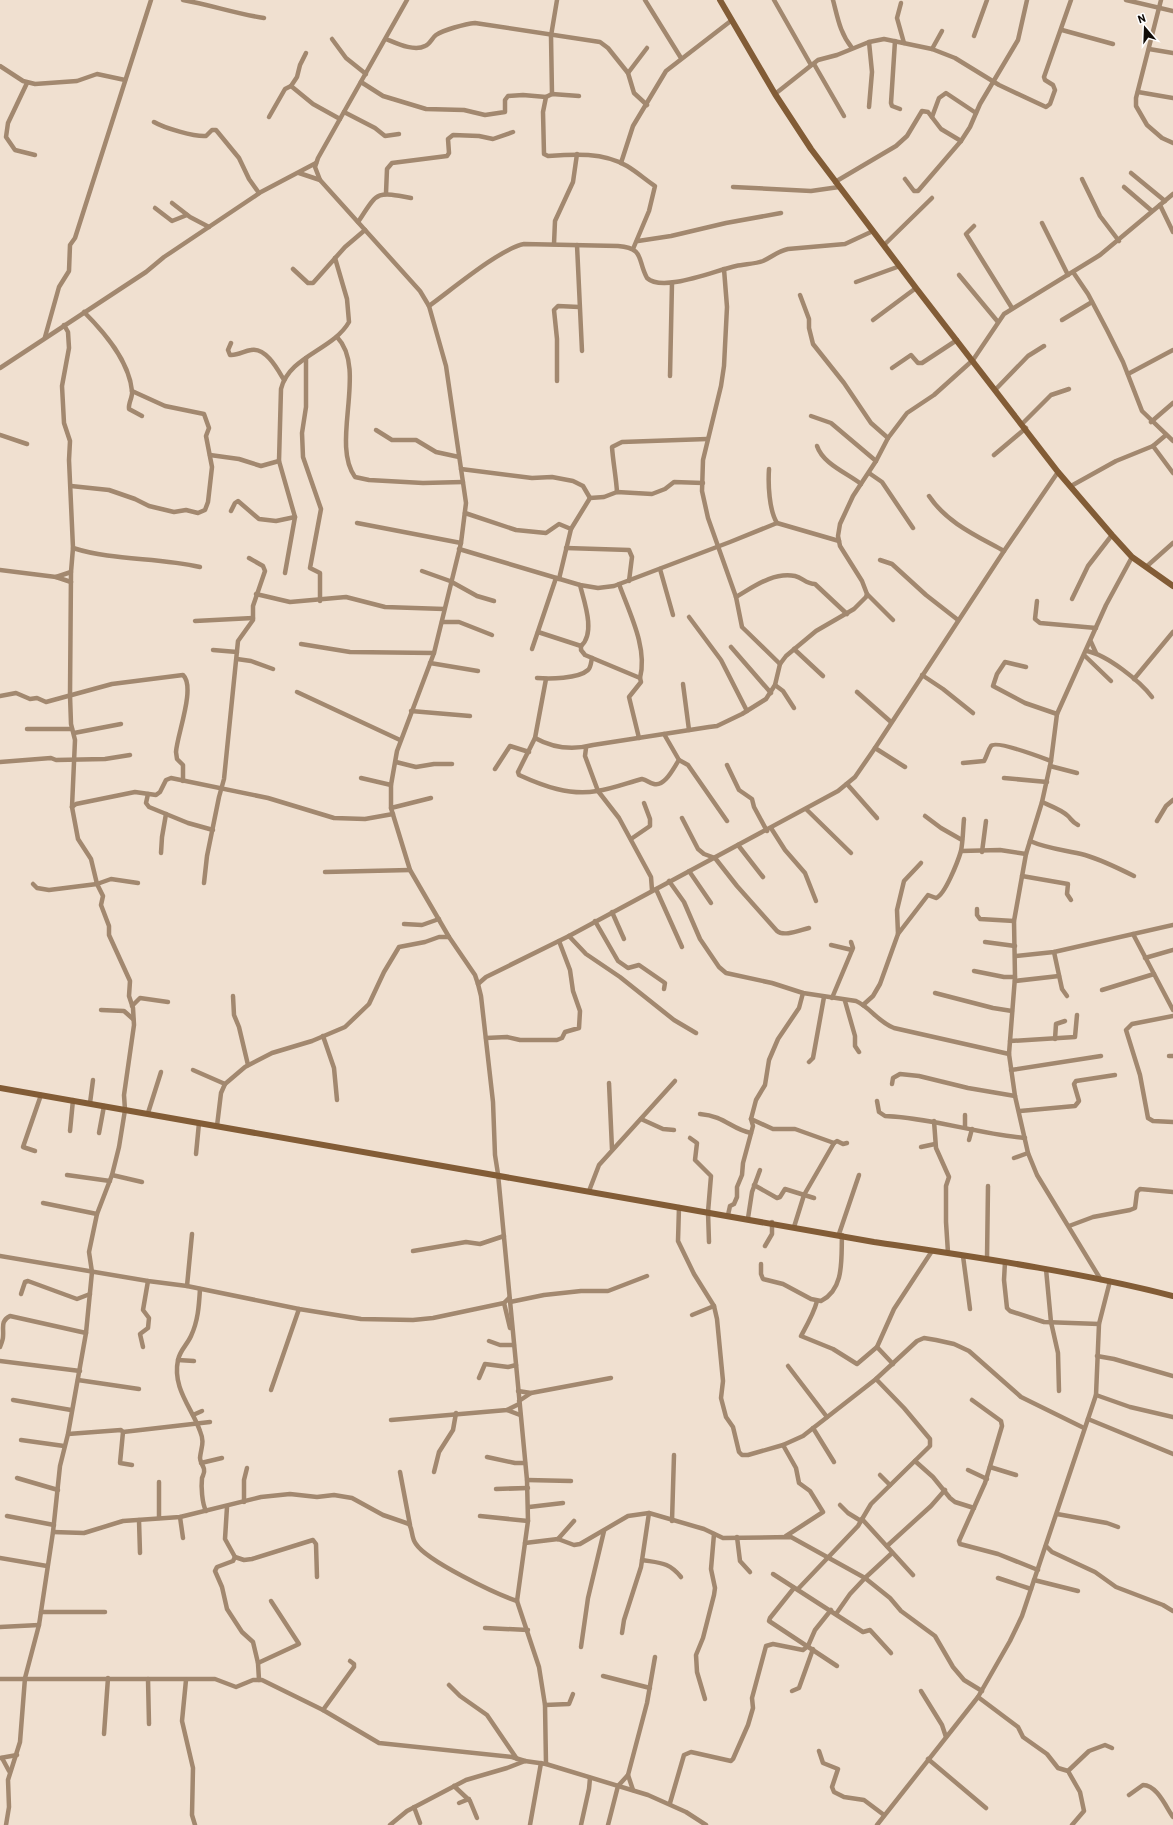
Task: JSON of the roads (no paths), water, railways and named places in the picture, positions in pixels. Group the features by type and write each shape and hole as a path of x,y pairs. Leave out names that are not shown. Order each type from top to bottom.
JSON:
{"street":[{"path":"45,337 59,286 69,271 70,245 75,238 151,0"},
{"path":"183,0 214,6 239,14 264,18"},
{"path":"407,0 340,119 315,167 320,180 420,291 429,306 446,366 466,503 461,542 450,581 434,653 400,740 391,785 392,808 410,870 444,929 475,974 481,996 493,1102 495,1155 515,1347 520,1415 528,1480 528,1521 518,1601 539,1667 545,1705 543,1763 530,1825"},
{"path":"552,94 551,36 557,0"},
{"path":"645,0 681,58"},
{"path":"720,0 775,94 811,149 1058,472 1132,557 1173,586"},
{"path":"774,0 844,116"},
{"path":"834,0 839,27 852,48"},
{"path":"974,36 987,0"},
{"path":"905,178 912,190 918,191 961,141 1018,40 1027,0"},
{"path":"775,94 822,58 837,55 869,42 884,39 932,49 955,58 995,82 1043,106 1048,106 1055,90 1053,85 1045,80 1044,77 1062,30 1071,0"},
{"path":"1126,0 1159,9 1173,11"},
{"path":"1161,0 1150,49 1138,92 1136,106 1147,125 1162,138 1173,143"},
{"path":"901,3 897,18 904,43"},
{"path":"621,163 633,126 647,105 666,71 732,20"},
{"path":"386,39 403,45 421,47 426,46 437,34 475,23 603,44 628,73 634,93 647,105"},
{"path":"1062,30 1113,44"},
{"path":"932,49 942,31"},
{"path":"332,39 346,58 366,74"},
{"path":"894,41 891,103 892,106 900,109"},
{"path":"869,42 872,72 869,107"},
{"path":"628,73 646,48"},
{"path":"1150,49 1173,53"},
{"path":"269,117 285,89 291,86 297,77 300,65 306,53"},
{"path":"0,66 27,83 40,84 77,81 97,74 125,80"},
{"path":"361,82 383,96 426,109 464,110 485,115 505,112 505,100 511,95 546,97 552,94 579,96"},
{"path":"27,83 8,123 6,137 15,150 35,155"},
{"path":"291,86 313,104 340,119"},
{"path":"1138,92 1173,98"},
{"path":"932,117 939,98 946,93 976,113"},
{"path":"546,97 543,112 544,155 577,154 597,156 621,163 656,188 638,241 633,249"},
{"path":"835,182 896,146 908,136 922,111 928,112 941,129 961,141"},
{"path":"344,112 375,128 382,134 389,136 399,134"},
{"path":"154,122 166,129 189,133 196,136 206,136 212,130 216,130 239,158 249,179 259,194"},
{"path":"386,193 387,170 392,163 447,156 449,154 448,139 456,134 493,139 513,132"},
{"path":"554,244 555,221 573,182 577,154"},
{"path":"0,368 146,272 164,256 259,194 316,163"},
{"path":"299,173 320,180"},
{"path":"1131,173 1165,201"},
{"path":"1082,179 1100,216 1119,241"},
{"path":"733,187 811,191 840,187"},
{"path":"1124,187 1152,211"},
{"path":"358,222 373,199 386,193 411,198"},
{"path":"893,620 867,594 862,581 847,559 839,541 840,524 853,496 869,473 888,438 907,413 934,395 973,360 998,322 1012,308 1073,272 1119,241 1173,194"},
{"path":"884,245 932,198"},
{"path":"172,203 187,215 209,227"},
{"path":"1160,205 1173,232"},
{"path":"155,208 172,221 187,215"},
{"path":"638,241 671,236 726,223 780,213"},
{"path":"1042,223 1068,275"},
{"path":"974,226 966,234 1012,308"},
{"path":"293,269 308,283 313,283 335,258 365,230"},
{"path":"429,306 497,256 513,247 524,244 626,246 633,249 641,258 645,274 650,281 662,284 672,283 724,269 762,261 780,251 788,249 845,244 874,231"},
{"path":"577,245 582,351"},
{"path":"285,573 295,517 279,461 280,396 284,380 306,358 337,337 349,322 343,282 335,258"},
{"path":"856,282 900,266"},
{"path":"724,269 727,307 724,366 720,392 703,460 702,483 708,518 736,596 742,627 780,664"},
{"path":"1073,272 1092,302 1107,330 1128,374 1142,411 1173,441"},
{"path":"959,275 998,322"},
{"path":"670,376 672,283"},
{"path":"873,320 916,288"},
{"path":"800,295 809,319 813,344 844,382 871,423 888,438"},
{"path":"1062,320 1092,302"},
{"path":"557,382 557,339 554,310 558,306 579,307"},
{"path":"84,312 103,332 123,364 132,391 129,409 142,416"},
{"path":"48,324 56,330"},
{"path":"6,1825 9,1807 9,1771 17,1755 23,1720 25,1678 39,1625 64,1446 68,1434 71,1410 80,1371 86,1333 92,1272 89,1252 96,1214 112,1175 125,1110 124,1095 133,1019 132,1006 129,998 130,981 108,932 109,926 101,905 103,896 97,884 92,863 76,833 73,805 74,759 70,695 71,572 73,548 69,460 70,441 64,423 62,386 68,348 68,332 64,325"},
{"path":"337,337 343,345 349,370 346,440 349,463 355,477 369,480 423,483 463,482"},
{"path":"892,368 911,355 920,364 958,340"},
{"path":"231,343 228,350 230,355 258,350 268,357 284,380"},
{"path":"996,389 1028,356 1044,346"},
{"path":"1128,374 1173,350"},
{"path":"306,358 306,407 302,433 302,453 304,463 321,509 310,568 320,573 320,601"},
{"path":"994,455 1024,426 1051,395 1069,389"},
{"path":"70,486 109,490 135,499 142,504 174,512 186,510 200,513 204,510 208,502 212,466 206,436 208,428 203,413 165,406 132,391"},
{"path":"1152,422 1173,403"},
{"path":"811,416 831,423 876,461"},
{"path":"376,430 392,440 416,440 436,452 459,457"},
{"path":"0,435 27,444"},
{"path":"1071,486 1116,461 1153,446 1166,435"},
{"path":"617,492 616,471 612,447 614,444 622,442 707,440"},
{"path":"817,446 824,458 862,484"},
{"path":"1153,446 1173,473"},
{"path":"210,455 239,458 261,466 279,461"},
{"path":"461,469 532,478 552,477 583,486 590,498"},
{"path":"769,469 768,482 773,516 777,522 839,541"},
{"path":"478,984 486,977 569,936 654,889 806,809 847,784 855,777 958,620 1058,472"},
{"path":"869,473 882,482 913,528"},
{"path":"590,498 604,497 617,492 652,494 665,490 674,482 702,483"},
{"path":"929,496 939,509 955,523 1004,551"},
{"path":"532,649 557,578 571,529 590,498"},
{"path":"231,511 235,503 238,501 259,519 276,520 295,517"},
{"path":"465,513 523,532 546,533 559,524 571,529"},
{"path":"459,549 580,585 598,588 619,584 660,569 719,547 777,522"},
{"path":"357,523 461,542"},
{"path":"1072,599 1088,566 1112,535"},
{"path":"1146,567 1173,543"},
{"path":"73,548 112,556 166,561 200,567"},
{"path":"566,548 629,550 632,557 629,580"},
{"path":"1101,1280 1037,1175 1028,1153 1020,1111 1015,1096 1009,1054 1016,956 1014,921 1026,854 1042,802 1051,764 1057,714 1091,642 1096,628 1132,557"},
{"path":"204,883 207,856 222,788 240,636 252,622 252,611 256,594 265,571 263,566 250,558"},
{"path":"880,560 892,564 926,595 958,620"},
{"path":"660,569 673,615"},
{"path":"0,570 56,577 71,582"},
{"path":"422,571 450,581 460,588 480,597 494,601"},
{"path":"56,577 71,572"},
{"path":"736,596 772,577 787,575 797,577 808,584 815,584 847,614"},
{"path":"619,584 641,651 643,668 640,678 641,682 629,697 639,738"},
{"path":"580,585 589,623 585,642 581,646"},
{"path":"448,590 460,588"},
{"path":"256,594 290,602 320,601 346,597 385,607 444,609"},
{"path":"535,738 548,745 586,748 593,745 717,726 747,711 766,699 771,694 775,685 780,664 794,649 822,626 847,614 858,605 867,594"},
{"path":"1037,601 1035,619 1040,623 1096,628"},
{"path":"689,617 721,660 747,711"},
{"path":"195,621 253,618"},
{"path":"442,622 458,622 492,635"},
{"path":"538,632 581,646"},
{"path":"1134,679 1173,632"},
{"path":"1091,642 1096,653 1134,679 1146,689 1152,697"},
{"path":"301,644 350,652 434,653"},
{"path":"581,646 583,653 592,658 640,678"},
{"path":"731,647 771,694"},
{"path":"794,649 823,676"},
{"path":"214,650 237,652"},
{"path":"1086,653 1096,653"},
{"path":"1086,653 1111,681"},
{"path":"537,678 582,674 588,670 592,658"},
{"path":"237,659 251,661 273,669"},
{"path":"1026,667 1005,662 997,674 993,686 1024,703 1057,714"},
{"path":"430,663 478,671"},
{"path":"0,696 16,693 30,699 37,698 46,702 122,683 160,679 179,675 184,676 186,679 188,695 176,752 177,759 183,764 183,781"},
{"path":"922,675 943,689 973,713"},
{"path":"546,678 535,738 518,772 519,775 540,785 583,793 598,791 642,779 655,784 660,784 679,760"},
{"path":"683,684 689,730"},
{"path":"775,685 783,691 794,708"},
{"path":"297,692 400,740"},
{"path":"857,692 891,722"},
{"path":"411,711 470,716"},
{"path":"27,729 73,731 121,724"},
{"path":"664,734 679,760 688,765 727,821"},
{"path":"963,763 984,761 991,746 998,744 1077,773"},
{"path":"495,769 510,746 529,752"},
{"path":"586,748 586,756 598,791 616,812 631,839 651,877 654,889 682,947"},
{"path":"875,748 905,768"},
{"path":"0,762 51,758 56,760 105,759 130,755"},
{"path":"396,762 421,767 434,764 452,764"},
{"path":"727,765 739,790 752,799 754,807 769,829 805,873 816,901"},
{"path":"362,778 391,785"},
{"path":"1004,778 1047,782"},
{"path":"73,805 135,792 158,795 167,779 222,788 275,800 334,818 365,819 393,814"},
{"path":"847,784 877,818"},
{"path":"148,794 147,806 188,823 213,830"},
{"path":"392,808 431,798"},
{"path":"1157,821 1166,806 1173,800"},
{"path":"1042,802 1059,810 1068,816 1072,822 1078,825"},
{"path":"631,839 650,826 650,819 644,803"},
{"path":"806,809 850,853"},
{"path":"161,853 166,814"},
{"path":"925,816 941,828 962,840"},
{"path":"682,818 698,849 704,854 715,858 737,886 779,933 787,933 809,928"},
{"path":"863,1005 873,996 880,984 898,934 928,895 936,898 941,896 953,873 961,851 964,819"},
{"path":"982,852 986,821"},
{"path":"1030,841 1052,849 1085,855 1111,864 1134,876"},
{"path":"738,846 763,877"},
{"path":"961,851 982,852 1000,850 1026,854"},
{"path":"898,934 897,910 904,881 921,863"},
{"path":"325,872 410,870"},
{"path":"689,871 712,904"},
{"path":"1022,876 1068,884 1067,894 1071,900"},
{"path":"651,877 662,885"},
{"path":"33,884 37,888 49,890 97,884 111,879 138,883"},
{"path":"669,882 684,902 700,939 722,970 728,974 772,983 803,993 845,1001 856,1001 863,1005 882,1022 894,1028 1009,1054"},
{"path":"978,909 977,915 980,919 1014,921"},
{"path":"612,912 624,939"},
{"path":"404,924 422,925 439,919"},
{"path":"595,921 619,961 628,968 638,965 665,982 664,989"},
{"path":"1016,956 1054,952 1173,925"},
{"path":"438,937 444,929"},
{"path":"1132,934 1168,997 1173,1010"},
{"path":"569,936 586,954 620,977 674,1020 696,1033"},
{"path":"217,1126 221,1093 225,1084 248,1065 272,1053 324,1036 345,1027 366,1008 399,947 407,944 416,944 438,937 450,937"},
{"path":"486,1038 507,1037 520,1040 557,1040 562,1038 566,1032 579,1028 580,1011 573,991 570,970 559,941"},
{"path":"832,998 853,948 850,942"},
{"path":"985,942 1015,946"},
{"path":"831,945 852,950"},
{"path":"1145,958 1173,950"},
{"path":"1054,952 1062,989 1067,996"},
{"path":"974,970 1015,979 1059,976"},
{"path":"475,974 486,977"},
{"path":"1102,990 1154,974"},
{"path":"728,1215 730,1206 736,1200 737,1187 742,1175 743,1163 751,1133 756,1100 765,1085 769,1060 778,1039 799,1008 803,993"},
{"path":"935,993 993,1008 1012,1011"},
{"path":"1168,997 1173,995"},
{"path":"233,996 234,1015 239,1027 248,1065"},
{"path":"809,1062 813,1058 824,997"},
{"path":"132,1006 140,998 168,1002"},
{"path":"845,1001 855,1036 855,1046 859,1052"},
{"path":"101,1010 124,1011 133,1019"},
{"path":"1010,1041 1075,1037 1077,1015"},
{"path":"1173,1016 1132,1024 1126,1030 1140,1075 1148,1118 1152,1121 1173,1122"},
{"path":"1055,1039 1056,1024 1065,1021"},
{"path":"324,1036 334,1068 337,1100"},
{"path":"1011,1070 1101,1056"},
{"path":"193,1070 225,1084"},
{"path":"148,1113 161,1072"},
{"path":"892,1084 893,1078 900,1074 919,1076 968,1088 1015,1096"},
{"path":"1020,1111 1075,1106 1079,1101 1074,1084 1076,1081 1115,1075"},
{"path":"90,1103 93,1080"},
{"path":"590,1191 599,1165 675,1080"},
{"path":"608,1083 612,1149"},
{"path":"0,1088 932,1251 1046,1269 1173,1295"},
{"path":"35,1151 23,1147 41,1095"},
{"path":"70,1131 73,1100"},
{"path":"877,1101 878,1109 882,1115 934,1121 1001,1136 1025,1138"},
{"path":"99,1133 104,1106"},
{"path":"700,1114 717,1116 740,1130 751,1133"},
{"path":"965,1115 965,1127"},
{"path":"640,1119 663,1129 674,1130"},
{"path":"934,1121 935,1144 948,1177 946,1186 948,1253"},
{"path":"753,1122 773,1129 795,1129 834,1143 837,1141 843,1144 846,1143"},
{"path":"196,1154 199,1123"},
{"path":"969,1140 972,1129"},
{"path":"690,1138 698,1143 695,1160 711,1176 708,1212 709,1242"},
{"path":"794,1227 804,1195 834,1143"},
{"path":"921,1147 935,1144"},
{"path":"1014,1158 1028,1153"},
{"path":"748,1218 754,1186 760,1170"},
{"path":"67,1175 110,1180"},
{"path":"112,1175 142,1182"},
{"path":"761,1264 761,1274 763,1279 783,1284 817,1301 821,1301 828,1297 839,1281 841,1270 840,1235 859,1175"},
{"path":"754,1186 778,1198 785,1189 814,1198"},
{"path":"986,1259 988,1186"},
{"path":"1069,1226 1093,1217 1135,1208 1137,1192 1140,1189 1173,1192"},
{"path":"43,1203 96,1214"},
{"path":"679,1207 678,1234 680,1248 714,1306 717,1319 723,1381 721,1398 726,1417 733,1427 739,1452 742,1455 748,1455 783,1445 803,1436 876,1379 920,1339 954,1344 969,1351 1021,1397 1084,1428"},
{"path":"765,1246 772,1234 772,1222"},
{"path":"187,1286 192,1234"},
{"path":"413,1250 466,1242 480,1244 504,1236"},
{"path":"817,1301 815,1310 806,1322 801,1336 833,1350 856,1364 877,1347 894,1309 932,1251"},
{"path":"0,1256 148,1281 187,1286 299,1309 361,1319 413,1320 433,1318 504,1303 510,1300 581,1291 608,1291 647,1276"},
{"path":"963,1256 970,1310"},
{"path":"1005,1262 1004,1280 1008,1310 1030,1318 1051,1322 1099,1324"},
{"path":"1046,1269 1051,1322 1058,1353 1059,1392"},
{"path":"21,1294 25,1282 28,1281 77,1299 90,1294"},
{"path":"143,1347 140,1334 148,1328 149,1318 143,1310 148,1281"},
{"path":"878,1824 978,1697 1014,1635 1044,1554 1096,1395 1099,1324 1110,1281"},
{"path":"200,1289 198,1319 194,1323 191,1336 182,1348 178,1360 177,1374 181,1391 200,1431 203,1444 200,1457 204,1471 202,1479 203,1504 206,1511"},
{"path":"504,1303 515,1347"},
{"path":"692,1315 714,1306"},
{"path":"271,1390 299,1309"},
{"path":"0,1347 3,1336 1,1327 3,1321 10,1316 86,1333"},
{"path":"489,1341 500,1345 515,1347"},
{"path":"877,1347 893,1364"},
{"path":"1097,1356 1120,1360 1173,1376"},
{"path":"178,1360 194,1361"},
{"path":"0,1361 80,1371"},
{"path":"479,1378 485,1364 508,1367 516,1365"},
{"path":"788,1366 827,1417"},
{"path":"518,1391 531,1393 611,1378"},
{"path":"837,1666 769,1621 796,1588 828,1557 862,1520 871,1504 930,1446 930,1439 904,1408 876,1379"},
{"path":"78,1380 138,1389"},
{"path":"507,1410 519,1403 531,1393"},
{"path":"1096,1395 1130,1406 1173,1417"},
{"path":"13,1400 71,1410"},
{"path":"972,1400 1002,1423 987,1479 959,1541 960,1544 998,1554 1038,1570"},
{"path":"391,1420 456,1413 507,1410 520,1415"},
{"path":"193,1415 202,1411"},
{"path":"434,1472 439,1452 453,1430 456,1413"},
{"path":"1088,1419 1173,1454"},
{"path":"68,1434 121,1430 123,1432 210,1422"},
{"path":"813,1428 834,1462"},
{"path":"123,1432 120,1463 132,1465"},
{"path":"21,1440 64,1446"},
{"path":"783,1445 796,1468 799,1483 810,1491 823,1512 786,1536"},
{"path":"672,1521 674,1455"},
{"path":"201,1463 222,1458"},
{"path":"487,1458 515,1463 525,1463"},
{"path":"915,1461 945,1490 955,1502 974,1508"},
{"path":"990,1467 1016,1475"},
{"path":"244,1502 244,1480 247,1468"},
{"path":"968,1470 987,1479"},
{"path":"400,1472 413,1540 421,1550 438,1562 485,1587 518,1601"},
{"path":"880,1475 890,1485"},
{"path":"17,1478 58,1490"},
{"path":"528,1480 571,1481"},
{"path":"159,1482 160,1518"},
{"path":"496,1489 528,1488"},
{"path":"887,1546 931,1506 945,1490"},
{"path":"53,1532 72,1534 84,1533 116,1522 180,1517 227,1507 261,1497 290,1494 317,1497 334,1495 358,1500 382,1516 410,1526"},
{"path":"528,1507 563,1503"},
{"path":"840,1505 848,1513 862,1520 913,1575"},
{"path":"227,1507 225,1539 235,1557 244,1560 252,1559 313,1540 316,1544 317,1577"},
{"path":"622,1633 624,1620 633,1595 642,1560 649,1513"},
{"path":"525,1543 558,1540 574,1545 580,1544 628,1516 649,1513 723,1538 786,1536 794,1538 865,1578 890,1598 901,1611 930,1631 940,1643 953,1667 965,1681 982,1691"},
{"path":"1057,1514 1107,1523 1118,1527"},
{"path":"7,1516 54,1525"},
{"path":"480,1516 528,1521"},
{"path":"180,1517 183,1538"},
{"path":"139,1520 140,1553"},
{"path":"558,1540 574,1521"},
{"path":"581,1647 588,1598 604,1531"},
{"path":"705,1699 697,1672 696,1655 703,1638 714,1595 715,1588 711,1569 714,1534"},
{"path":"738,1537 740,1561 750,1572"},
{"path":"1046,1546 1052,1552 1095,1572 1116,1587 1161,1604 1173,1611"},
{"path":"1044,1554 1052,1552"},
{"path":"836,1614 850,1594 892,1553"},
{"path":"235,1557 233,1561 216,1567 215,1571 222,1587 226,1607 242,1632 253,1642 258,1663 259,1680"},
{"path":"0,1558 47,1566"},
{"path":"642,1560 672,1566 681,1577"},
{"path":"773,1574 863,1632 870,1630 891,1652"},
{"path":"998,1578 1031,1589"},
{"path":"1034,1580 1078,1591"},
{"path":"258,1663 299,1644 271,1601"},
{"path":"670,1803 686,1752 730,1761 733,1759 750,1720 754,1705 752,1698 766,1646 773,1644 803,1650 808,1646 815,1630 831,1610"},
{"path":"41,1612 105,1612"},
{"path":"0,1627 39,1625"},
{"path":"484,1628 528,1630"},
{"path":"792,1691 799,1688 813,1649"},
{"path":"608,1825 618,1786 628,1775 650,1688 655,1657"},
{"path":"323,1710 354,1666 354,1664 350,1661"},
{"path":"604,1676 650,1688"},
{"path":"0,1678 215,1679 236,1687 253,1680 266,1681 323,1710 379,1743 543,1763 633,1790 670,1803 706,1825"},
{"path":"104,1734 108,1678"},
{"path":"148,1679 149,1724"},
{"path":"186,1680 182,1721 193,1768 192,1815 194,1825"},
{"path":"449,1685 460,1696 491,1720 517,1759"},
{"path":"921,1691 942,1725 946,1737"},
{"path":"545,1705 569,1704 572,1694"},
{"path":"978,1697 1018,1727 1023,1737 1047,1754 1058,1768 1068,1771 1080,1792 1084,1811 1072,1825"},
{"path":"942,1725 951,1730"},
{"path":"1068,1771 1091,1750 1105,1745 1112,1748"},
{"path":"819,1751 823,1763 838,1769 832,1788 834,1792 844,1797 864,1800 884,1815"},
{"path":"9,1771 1,1758 17,1755"},
{"path":"928,1759 986,1808"},
{"path":"390,1825 414,1807 466,1780 507,1768 524,1761"},
{"path":"628,1775 633,1790"},
{"path":"581,1825 590,1789 590,1778"},
{"path":"454,1786 469,1798 477,1818"},
{"path":"1129,1795 1143,1786 1150,1787 1154,1790 1173,1817"},
{"path":"459,1803 469,1798"},
{"path":"414,1807 420,1823"}]}
